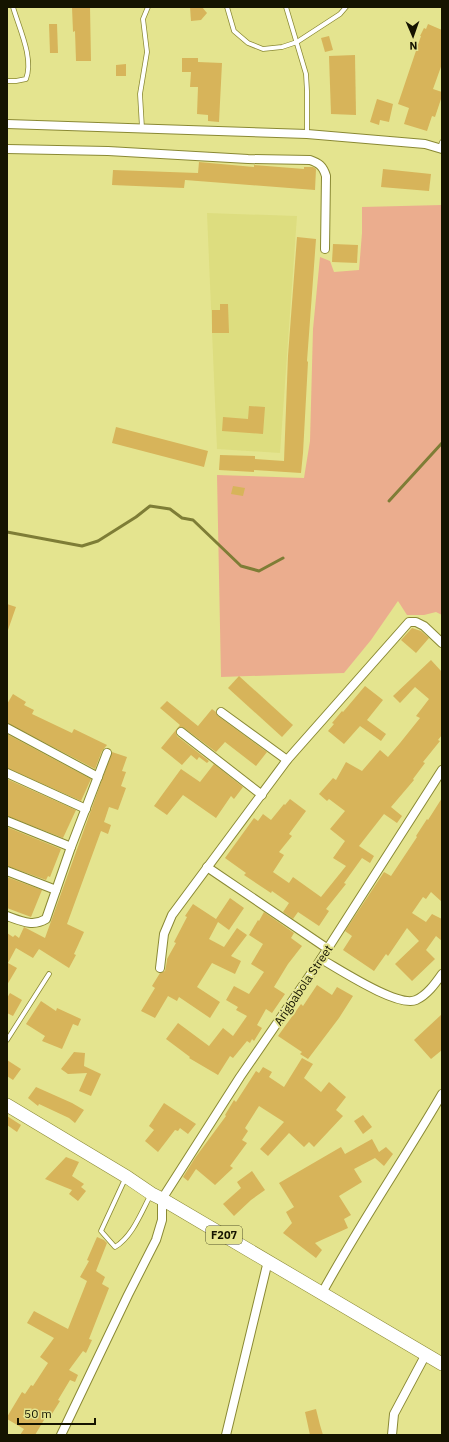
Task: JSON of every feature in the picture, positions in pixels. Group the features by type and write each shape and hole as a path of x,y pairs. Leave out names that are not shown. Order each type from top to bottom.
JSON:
{"main road":[{"name":"F207","path":"7,1106 127,1177 157,1197 442,1364"}],"street":[{"path":"7,124 307,134 441,146"},
{"path":"7,149 108,151 248,159 310,160 319,164 324,169 326,176 324,249"},
{"path":"160,968 164,934 172,915 287,760 409,622 416,622 424,626 442,644"},
{"path":"221,712 287,760"},
{"path":"7,728 98,777"},
{"path":"181,732 262,795"},
{"path":"7,916 24,922 38,924 46,919 71,847 107,753"},
{"name":"Arigbabola Street","path":"157,1197 328,949 442,770"},
{"path":"7,773 86,809"},
{"path":"7,821 71,847"},
{"path":"207,867 328,949"},
{"path":"7,871 56,890"},
{"path":"321,959 381,993 402,1001 415,1001 427,992 442,974"},
{"path":"322,1293 347,1247 442,1094"},
{"path":"60,1435 156,1240 162,1220 157,1197"},
{"path":"226,1435 268,1261"},
{"path":"392,1435 394,1414 426,1354"}],"lane":[{"path":"7,81 26,79 28,72 28,54 13,7"},
{"path":"142,129 140,94 147,52 143,19 148,7"},
{"path":"227,7 234,31 248,43 263,49 282,48 297,42 340,14 346,7"},
{"path":"286,7 306,74 307,134"},
{"path":"7,1040 50,974"},
{"path":"127,1177 101,1231 115,1247 122,1243 157,1197"}],"shaded area":[{"path":"442,205 442,615 436,612 424,615 407,615 398,601 371,640 344,673 221,677 217,475 304,478 310,441 313,329 320,257 330,261 334,272 359,270 362,233 362,207"},
{"path":"207,213 297,216 280,453 217,449"}],"building":[{"path":"72,7 90,7 91,61 76,61 75,31 73,32"},
{"path":"190,7 202,7 207,13 201,20 191,21"},
{"path":"49,24 57,24 58,53 50,53"},
{"path":"428,24 442,30 442,64 433,89 442,92 442,96 435,117 432,116 427,131 404,124 409,108 398,104 420,36"},
{"path":"329,36 333,50 325,52 321,38"},
{"path":"355,55 356,115 331,114 329,56"},
{"path":"182,58 198,58 198,62 222,63 219,122 208,121 208,115 197,114 198,87 190,87 191,72 182,72"},
{"path":"126,64 126,76 116,76 116,65"},
{"path":"377,99 393,104 389,122 380,120 379,125 370,122"},
{"path":"199,162 254,167 254,165 304,169 304,167 313,167 316,169 315,190 185,180 184,188 112,185 113,170 198,173"},
{"path":"383,169 431,174 429,191 381,187"},
{"path":"297,237 316,239 301,473 254,470 254,472 219,470 220,455 255,456 255,459 284,461 288,356"},
{"path":"333,244 358,245 357,263 332,262"},
{"path":"220,304 228,304 229,333 212,333 212,310 220,310"},
{"path":"249,406 265,407 263,434 222,431 223,417 248,419"},
{"path":"116,427 208,451 204,467 112,443"},
{"path":"233,486 245,488 243,496 231,494"},
{"path":"7,604 16,607 8,630 7,630"},
{"path":"412,628 421,631 429,638 416,653 401,640"},
{"path":"431,660 442,672 442,735 438,740 440,741 423,762 425,763 413,779 414,780 391,807 402,816 397,823 384,814 359,846 374,856 370,863 362,858 344,883 346,884 326,909 329,911 319,926 298,912 293,919 283,912 289,903 272,891 271,893 244,875 246,873 225,858 254,818 258,821 263,814 271,820 290,799 306,811 289,834 292,836 279,852 284,855 273,872 289,883 293,877 321,897 346,866 333,858 345,841 330,829 345,811 329,799 327,801 319,794 333,778 336,780 346,762 362,771 380,750 388,757 400,743 420,718 416,716 429,699 415,687 400,703 393,696"},
{"path":"239,676 293,725 282,737 228,688"},
{"path":"365,686 383,700 367,720 386,734 381,741 360,726 344,744 328,731 334,724 332,723"},
{"path":"13,694 26,702 24,705 34,710 32,714 72,733 74,729 107,745 102,751 95,769 7,723 7,704"},
{"path":"167,701 198,726 212,709 218,716 267,752 256,766 225,742 216,752 184,728 179,727 176,731 177,736 209,761 207,763 199,757 197,760 191,755 182,765 161,748 180,725 160,708"},
{"path":"7,734 91,779 81,801 7,768"},
{"path":"112,752 127,757 122,771 126,772 121,786 126,788 118,810 109,807 104,822 111,825 108,834 101,831 67,924 84,932 74,954 76,955 69,968 39,949 33,958 16,948 8,963 17,968 7,985 7,933 13,937 15,935 19,938 24,927 45,938"},
{"path":"214,764 243,787 234,799 231,796 216,818 183,795 167,815 154,806 181,769 200,782"},
{"path":"7,779 76,810 63,838 7,816"},
{"path":"442,798 442,902 431,892 426,899 423,897 412,913 426,922 432,914 442,919 442,941 436,936 426,950 435,959 412,981 395,964 419,941 407,928 388,956 386,954 374,971 343,950 352,936 345,931 384,872 391,876"},
{"path":"7,827 61,849 50,877 48,876 46,880 7,866"},
{"path":"7,877 42,890 31,917 7,908"},
{"path":"230,898 244,908 229,930 218,922 209,939 224,947 237,928 247,935 231,956 241,961 235,974 212,963 197,987 220,1002 210,1018 179,997 177,1001 168,996 155,1018 141,1011 155,988 152,986 160,973 165,971 167,959 176,943 174,942 187,917 185,916 193,904 216,919"},
{"path":"264,912 294,933 291,938 302,946 288,964 274,987 285,994 272,1013 266,1009 257,1025 262,1028 254,1041 252,1039 250,1043 247,1041 233,1058 230,1056 218,1075 189,1058 190,1057 166,1039 178,1023 209,1046 223,1028 233,1036 247,1016 236,1010 238,1007 226,1000 234,986 249,994 264,972 251,964 263,944 249,935"},
{"path":"317,985 332,995 337,987 353,996 339,1018 308,1059 300,1054 302,1052 278,1036 301,1004 303,1006"},
{"path":"10,993 22,1000 13,1016 7,1013 7,998"},
{"path":"41,1001 56,1011 57,1008 81,1019 78,1026 73,1024 62,1049 42,1041 45,1036 26,1024"},
{"path":"442,1014 442,1050 431,1059 414,1040"},
{"path":"74,1052 85,1053 84,1066 101,1074 91,1096 79,1091 87,1073 68,1074 61,1069"},
{"path":"302,1058 313,1064 304,1078 321,1092 329,1082 346,1097 336,1110 343,1116 314,1147 309,1142 304,1147 289,1133 268,1156 260,1149 284,1122 259,1106 245,1128 248,1131 242,1140 247,1143 230,1166 233,1168 215,1185 196,1169 188,1181 183,1177 226,1116 225,1115 234,1100 236,1102 256,1071 259,1073 263,1067 272,1072 269,1077 284,1087"},
{"path":"7,1060 21,1069 13,1080 7,1076"},
{"path":"36,1087 84,1110 75,1123 69,1118 39,1104 38,1106 28,1098"},
{"path":"164,1103 196,1124 188,1134 180,1128 178,1131 175,1130 158,1152 145,1141 154,1130 149,1126"},
{"path":"363,1115 372,1127 363,1134 354,1121"},
{"path":"7,1116 21,1125 17,1132 7,1125"},
{"path":"372,1139 379,1152 386,1147 393,1154 384,1166 375,1158 354,1169 362,1182 339,1196 351,1215 344,1219 348,1228 315,1243 322,1250 316,1258 283,1233 292,1223 286,1212 294,1207 279,1183 341,1147 345,1154"},
{"path":"66,1157 79,1162 72,1176 84,1184 81,1187 86,1191 78,1201 69,1194 72,1190 45,1179"},
{"path":"252,1171 265,1190 251,1200 234,1216 223,1204 241,1188 237,1182"},
{"path":"97,1237 107,1243 96,1271 105,1277 102,1284 109,1288 89,1339 92,1340 86,1353 83,1351 69,1370 78,1375 75,1382 70,1380 50,1417 47,1415 35,1435 20,1435 24,1429 7,1419 7,1417 22,1392 25,1394 31,1385 33,1386 48,1363 40,1357 54,1338 27,1323 34,1311 68,1329 87,1281 80,1277 89,1261 87,1260"},
{"path":"316,1409 323,1435 310,1435 305,1412"}],"waterway":[{"path":"389,501 442,443"},
{"path":"7,532 82,546 98,541 136,517 150,506 170,509 182,518 193,520 241,566 259,571 283,558"}]}
